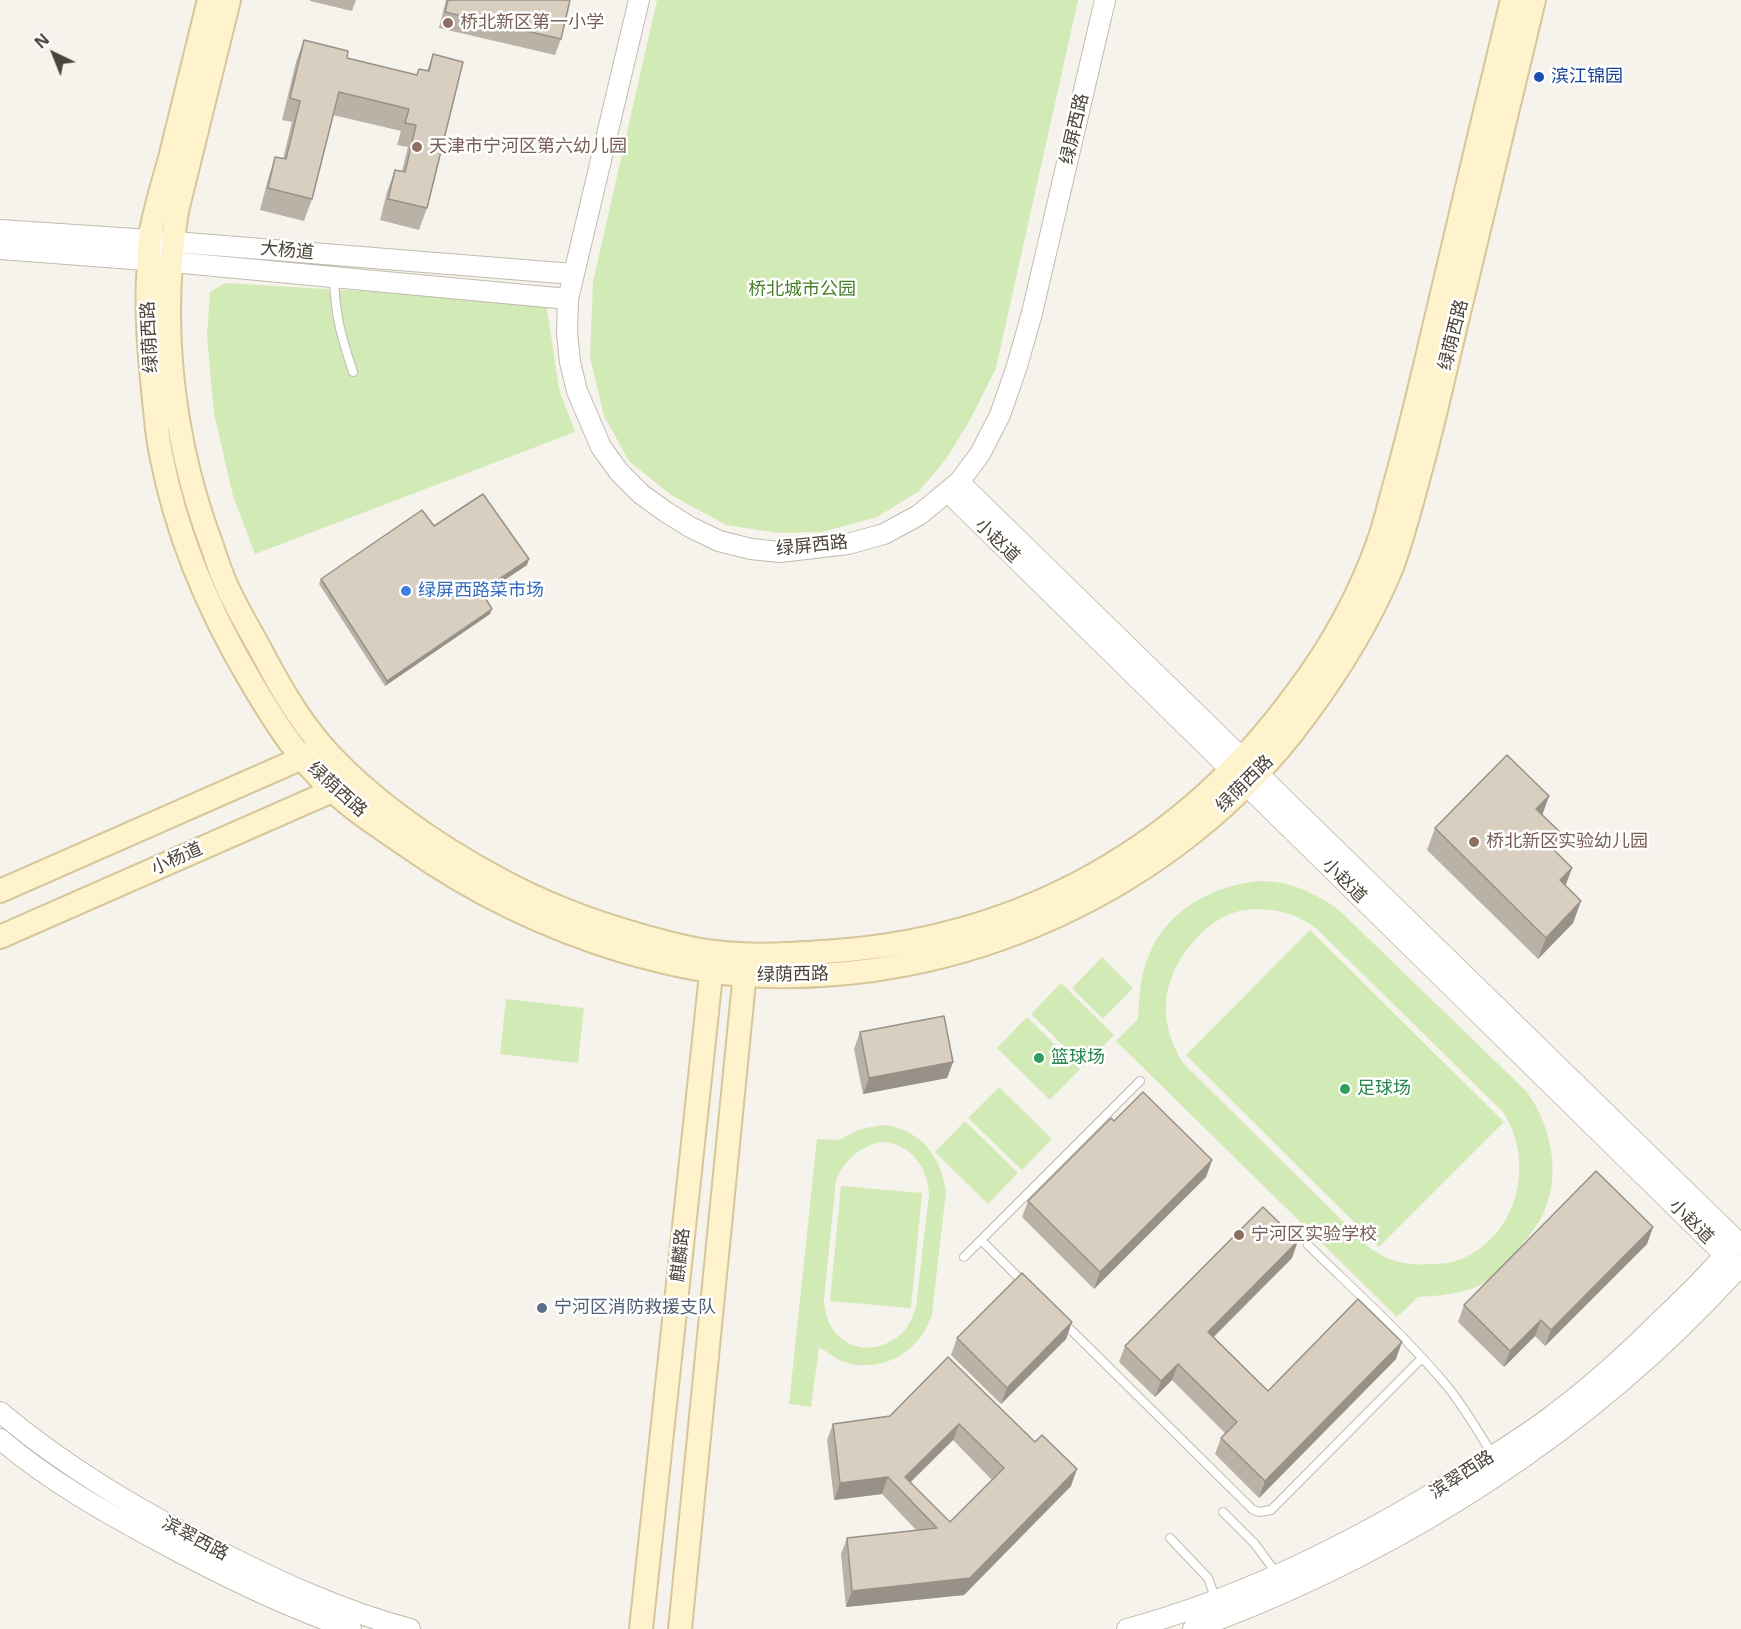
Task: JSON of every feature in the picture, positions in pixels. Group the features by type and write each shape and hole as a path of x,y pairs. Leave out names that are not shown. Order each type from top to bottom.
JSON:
{"main road":[{"name":"绿荫西路","path":"209,0 149,250 148,352 160,451 175,511 203,587 231,647 279,728 302,758 332,790 429,862 475,890 508,908 592,942 650,959 746,965 787,976 883,969 953,953 1029,928 1088,901 1141,872 1203,825 1245,772 1317,664 1345,615 1379,541 1406,445 1512,0"},
{"name":"绿荫西路","path":"229,0 177,211 172,252 169,334 176,416 197,507 228,589 297,714 321,745 349,774 383,803 475,867 519,890 592,921 672,945 712,962"},
{"name":"绿荫西路","path":"1245,772 1299,725 1332,679 1372,610 1394,560 1423,461 1534,0"},
{"path":"0,891 302,758 321,745"},
{"name":"小杨道","path":"0,937 332,790 349,774"},
{"name":"麒麟路","path":"641,1629 712,962"},
{"name":"麒麟路","path":"680,1629 746,965"}],"street":[{"name":"绿屏西路","path":"639,0 568,299 567,333 570,362 577,391 601,447 619,472 641,494 690,527 719,541 751,549 780,552 848,544 884,534 919,515 953,487 980,454 1000,415 1032,313 1106,0"},
{"name":"大杨道","path":"0,230 172,252 573,274"},
{"name":"大杨道","path":"0,249 149,250"},
{"name":"大杨道","path":"172,252 334,277 568,299"},
{"name":"小赵道","path":"953,487 1738,1254"},
{"name":"滨翠西路","path":"1127,1629 1219,1609 1281,1584 1334,1569 1383,1544 1439,1511 1592,1384 1738,1254"},
{"name":"滨翠西路","path":"0,1412 28,1436 82,1473 135,1507 184,1533 275,1580 344,1608 410,1629"},
{"name":"滨翠西路","path":"0,1439 67,1487 129,1526 260,1594 351,1629"},
{"name":"滨翠西路","path":"1193,1629 1219,1609"}],"lane":[{"path":"334,277 338,322 353,372"},
{"path":"964,1257 1140,1081"},
{"path":"981,1240 1030,1289"},
{"path":"1308,1245 1422,1358 1448,1387 1497,1464"},
{"path":"1055,1314 1252,1509 1259,1512 1270,1510 1422,1358"},
{"path":"1223,1512 1255,1544 1281,1584"},
{"path":"1170,1538 1208,1578 1219,1609"}],"green space":[{"name":"桥北城市公园","path":"657,0 1078,0 996,368 970,420 946,459 919,491 877,517 822,532 778,533 726,525 671,495 629,461 604,416 590,357 593,282"},
{"path":"225,283 546,302 559,389 575,432 255,554 233,496 214,414 207,336 210,292"},
{"path":"1259,881 1291,885 1311,893 1339,910 1527,1092 1535,1105 1542,1118 1551,1148 1550,1194 1543,1214 1531,1233 1506,1264 1483,1284 1455,1293 1418,1297 1397,1317 1116,1041 1138,1019 1140,987 1146,963 1157,939 1167,925 1193,903 1225,888","holes":["1254,909 1295,916 1317,929 1503,1112 1513,1132 1518,1153 1519,1175 1516,1196 1508,1216 1495,1234 1479,1249 1459,1260 1442,1264 1407,1264 1377,1253 1183,1063 1175,1049 1166,1018 1168,988 1173,974 1189,947 1211,925 1236,912"]},
{"name":"足球场","path":"1310,930 1504,1122 1379,1247 1186,1055"},
{"name":"篮球场","path":"1102,957 1133,988 1103,1019 1072,988"},
{"name":"篮球场","path":"1061,983 1114,1035 1084,1066 1031,1014"},
{"path":"506,999 584,1008 578,1063 500,1054"},
{"name":"篮球场","path":"1027,1017 1080,1069 1050,1100 997,1048"},
{"name":"篮球场","path":"999,1087 1052,1139 1022,1170 968,1118"},
{"path":"965,1121 1018,1173 988,1204 935,1152"},
{"path":"885,1125 909,1133 928,1147 940,1167 946,1192 932,1314 917,1342 901,1355 882,1363 850,1364 819,1347 811,1407 789,1404 817,1139 839,1140 860,1129","holes":["879,1142 890,1143 908,1151 915,1158 921,1165 928,1184 929,1194 916,1307 906,1328 896,1338 883,1345 870,1348 858,1347 838,1335 830,1325 824,1299 836,1180 844,1166 859,1151"]},
{"path":"841,1186 922,1193 911,1308 830,1301"}],"building":[{"path":"448,0 570,0 561,39 445,12"},
{"path":"304,40 348,51 347,58 417,75 419,69 429,71 433,54 463,62 427,208 388,199 395,170 405,172 416,125 405,123 409,109 339,92 312,199 268,188 275,157 286,159 300,101 290,98"},
{"name":"绿屏西路菜市场","path":"483,494 529,559 481,591 492,609 387,681 321,579 422,510 434,526"},
{"path":"1507,755 1549,796 1536,809 1560,832 1548,844 1572,868 1560,880 1581,901 1546,938 1435,828"},
{"path":"944,1016 953,1062 869,1078 860,1032"},
{"path":"1143,1092 1212,1160 1100,1272 1028,1201 1111,1118 1114,1121"},
{"path":"1596,1171 1653,1227 1551,1330 1541,1320 1510,1351 1464,1305"},
{"path":"1263,1207 1298,1241 1208,1332 1268,1391 1358,1299 1402,1342 1265,1481 1221,1438 1237,1422 1178,1364 1161,1381 1125,1346"},
{"path":"1022,1273 1072,1322 1007,1388 957,1338"},
{"path":"948,1357 1035,1442 1042,1435 1077,1469 970,1578 852,1591 847,1538 937,1528 888,1477 840,1483 833,1424 890,1416","holes":["959,1424 1004,1468 950,1522 905,1477"]}],"place":[{"name":"桥北新区第一小学","path":"448,23"},
{"name":"滨江锦园","path":"1539,77"},
{"name":"天津市宁河区第六幼儿园","path":"417,147"},
{"name":"绿屏西路菜市场","path":"406,591"},
{"name":"桥北新区实验幼儿园","path":"1474,842"},
{"name":"篮球场","path":"1039,1058"},
{"name":"足球场","path":"1345,1089"},
{"name":"宁河区实验学校","path":"1239,1235"},
{"name":"宁河区消防救援支队","path":"542,1308"}]}
